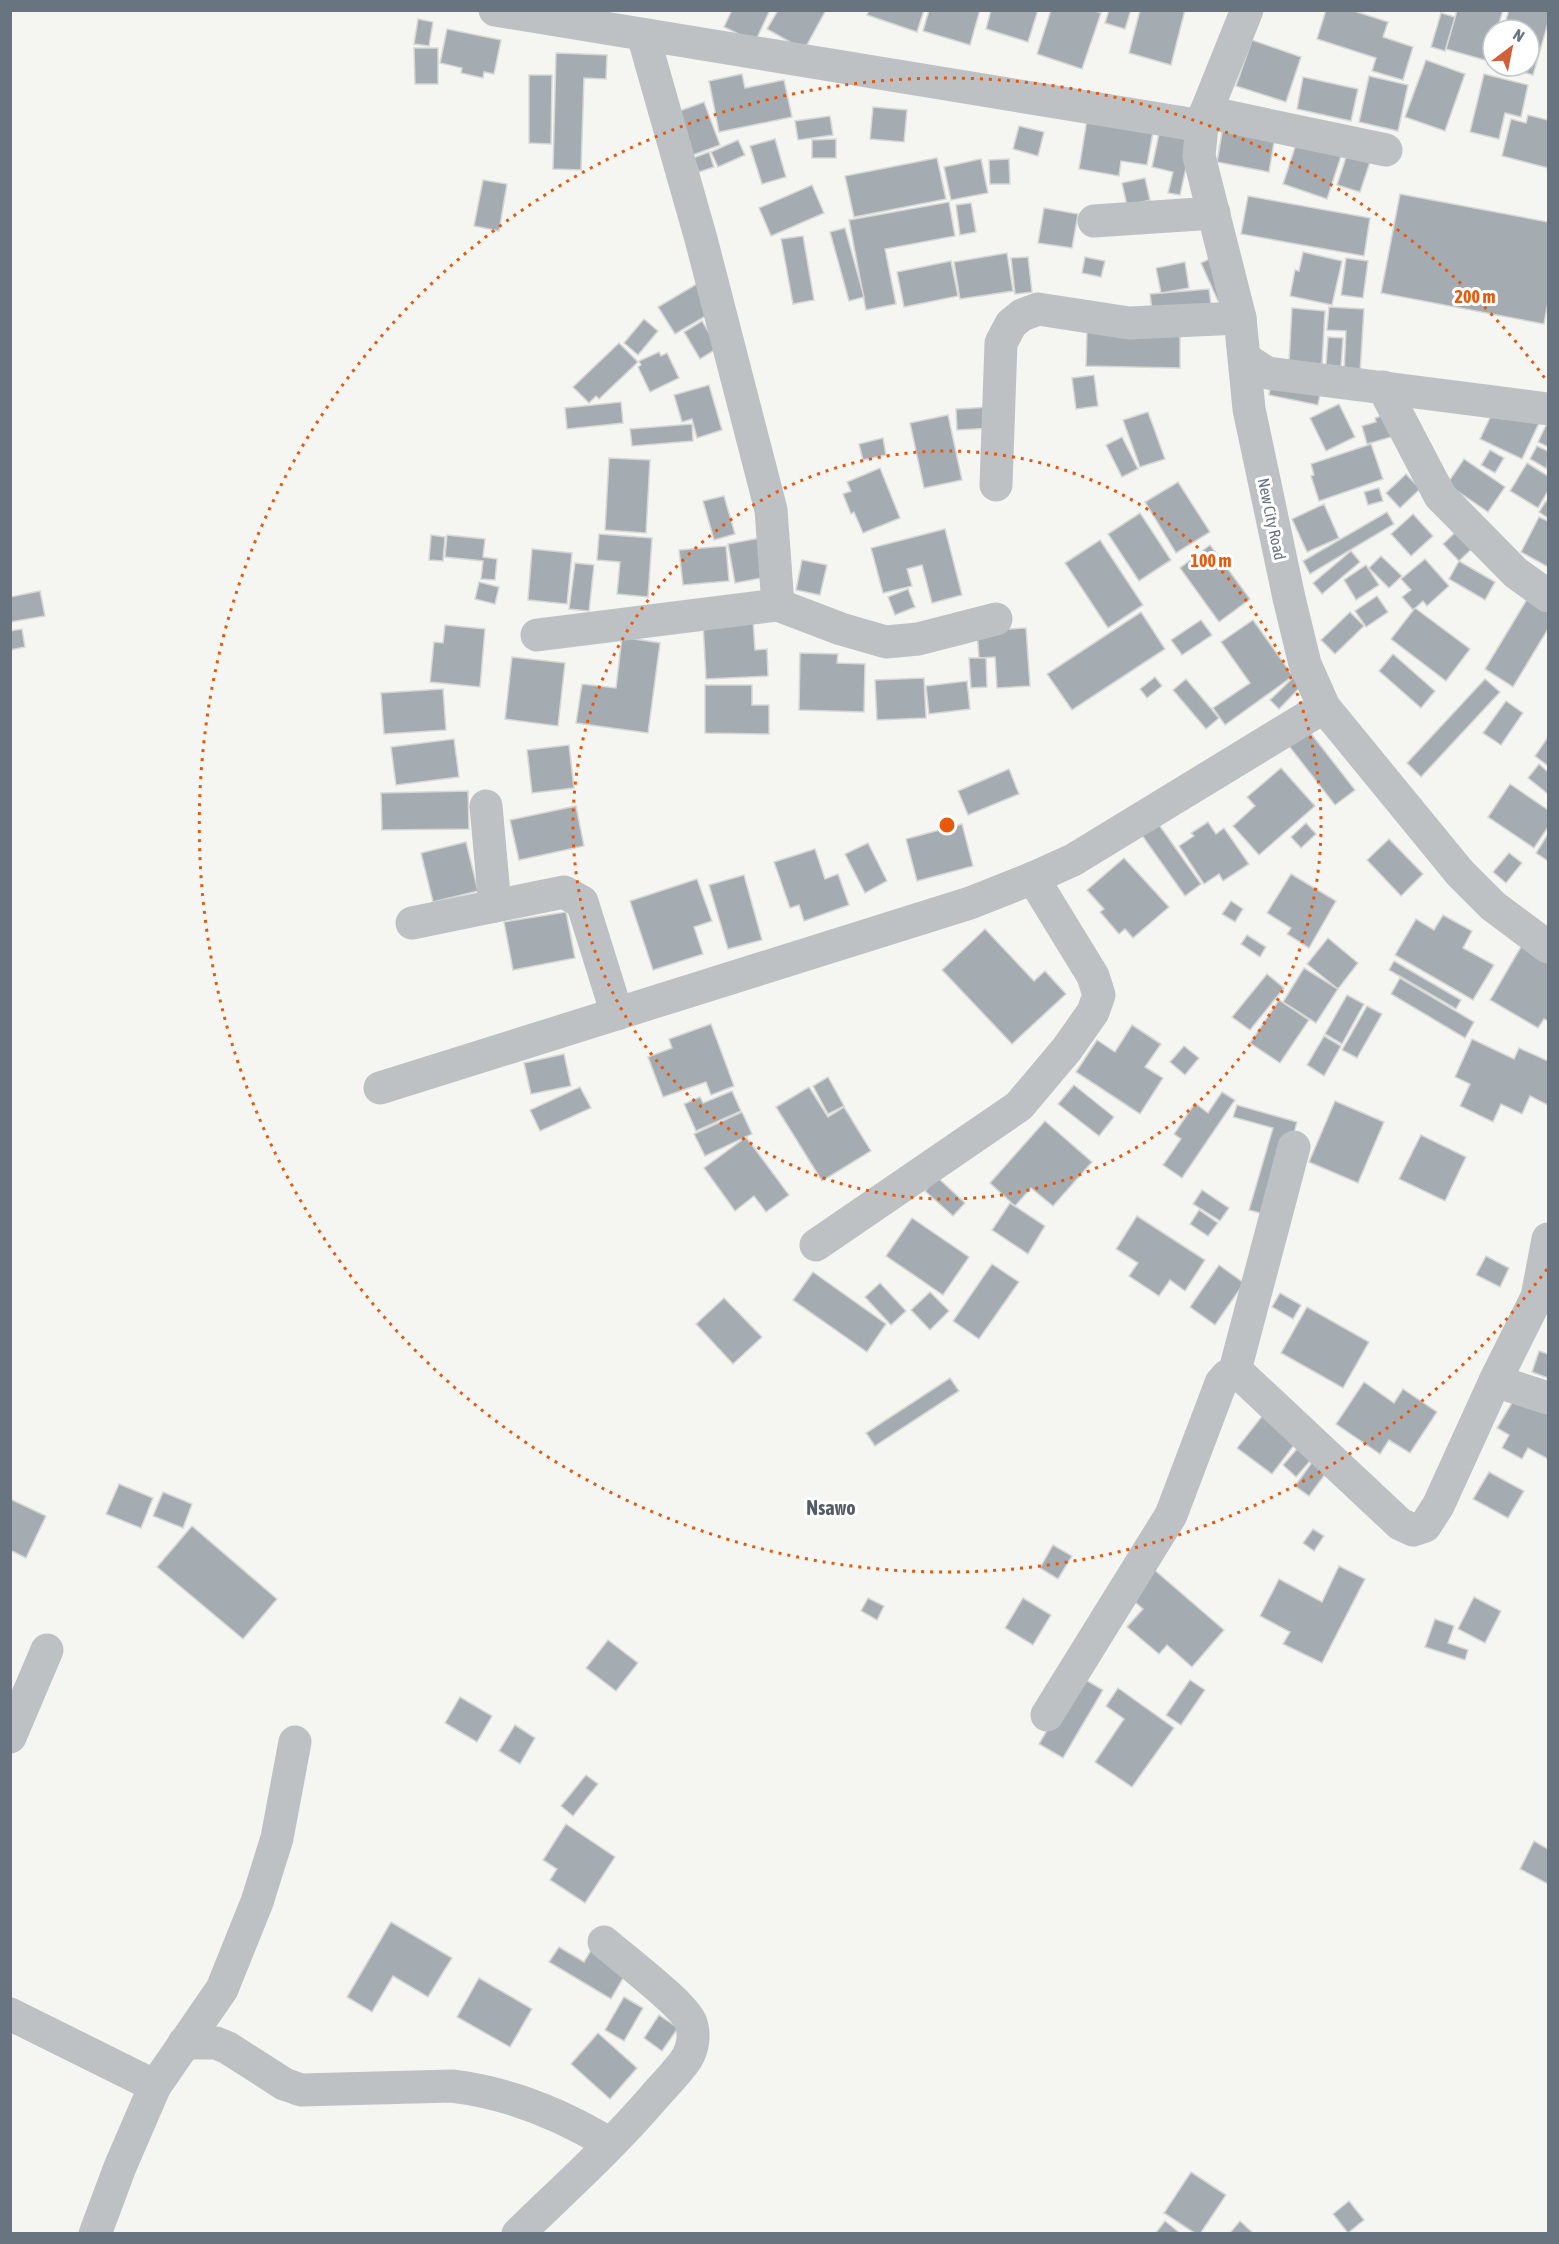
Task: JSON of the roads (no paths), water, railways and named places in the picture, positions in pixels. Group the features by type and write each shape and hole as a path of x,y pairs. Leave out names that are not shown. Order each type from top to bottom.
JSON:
{"street":[{"path":"495,10 643,35 1204,119 1386,150"},
{"name":"New City Road","path":"1247,10 1204,119 1199,156 1240,318 1249,409 1305,664 1324,707 1460,873 1493,906 1548,947"},
{"path":"643,35 701,239 771,510 778,605"},
{"path":"1094,222 1214,213"},
{"path":"996,485 1001,343 1011,324 1022,315 1038,309 1129,323 1240,318"},
{"path":"1245,359 1267,374 1548,409"},
{"path":"1383,387 1440,496 1516,573 1548,596"},
{"path":"537,635 778,605 841,629 886,642 918,639 996,619"},
{"path":"380,1088 970,903 1033,878 1072,860 1324,707"},
{"path":"486,806 495,906"},
{"path":"816,1245 1018,1106 1067,1048 1093,1012 1098,995 1093,976 1033,878"},
{"path":"412,923 564,892 582,902 617,1014"},
{"path":"1234,1374 1294,1147"},
{"path":"1047,1715 1166,1524 1221,1383 1227,1376 1234,1374 1242,1376 1400,1524 1413,1530 1425,1526 1438,1506 1495,1381 1537,1297 1548,1239"},
{"path":"1495,1381 1548,1398"},
{"path":"10,1737 47,1650"},
{"path":"95,2234 120,2167 155,2086 222,1989 256,1902 277,1838 295,1742"},
{"path":"518,2234 630,2125 683,2063 692,2044 693,2032 690,2021 680,2007 604,1942"},
{"path":"10,2014 155,2086"},
{"path":"184,2043 216,2043 228,2048 284,2084 301,2090 452,2086 468,2088 538,2107 575,2123 610,2144"}],"district":[{"name":"Nsawo","path":"831,1507"}]}
